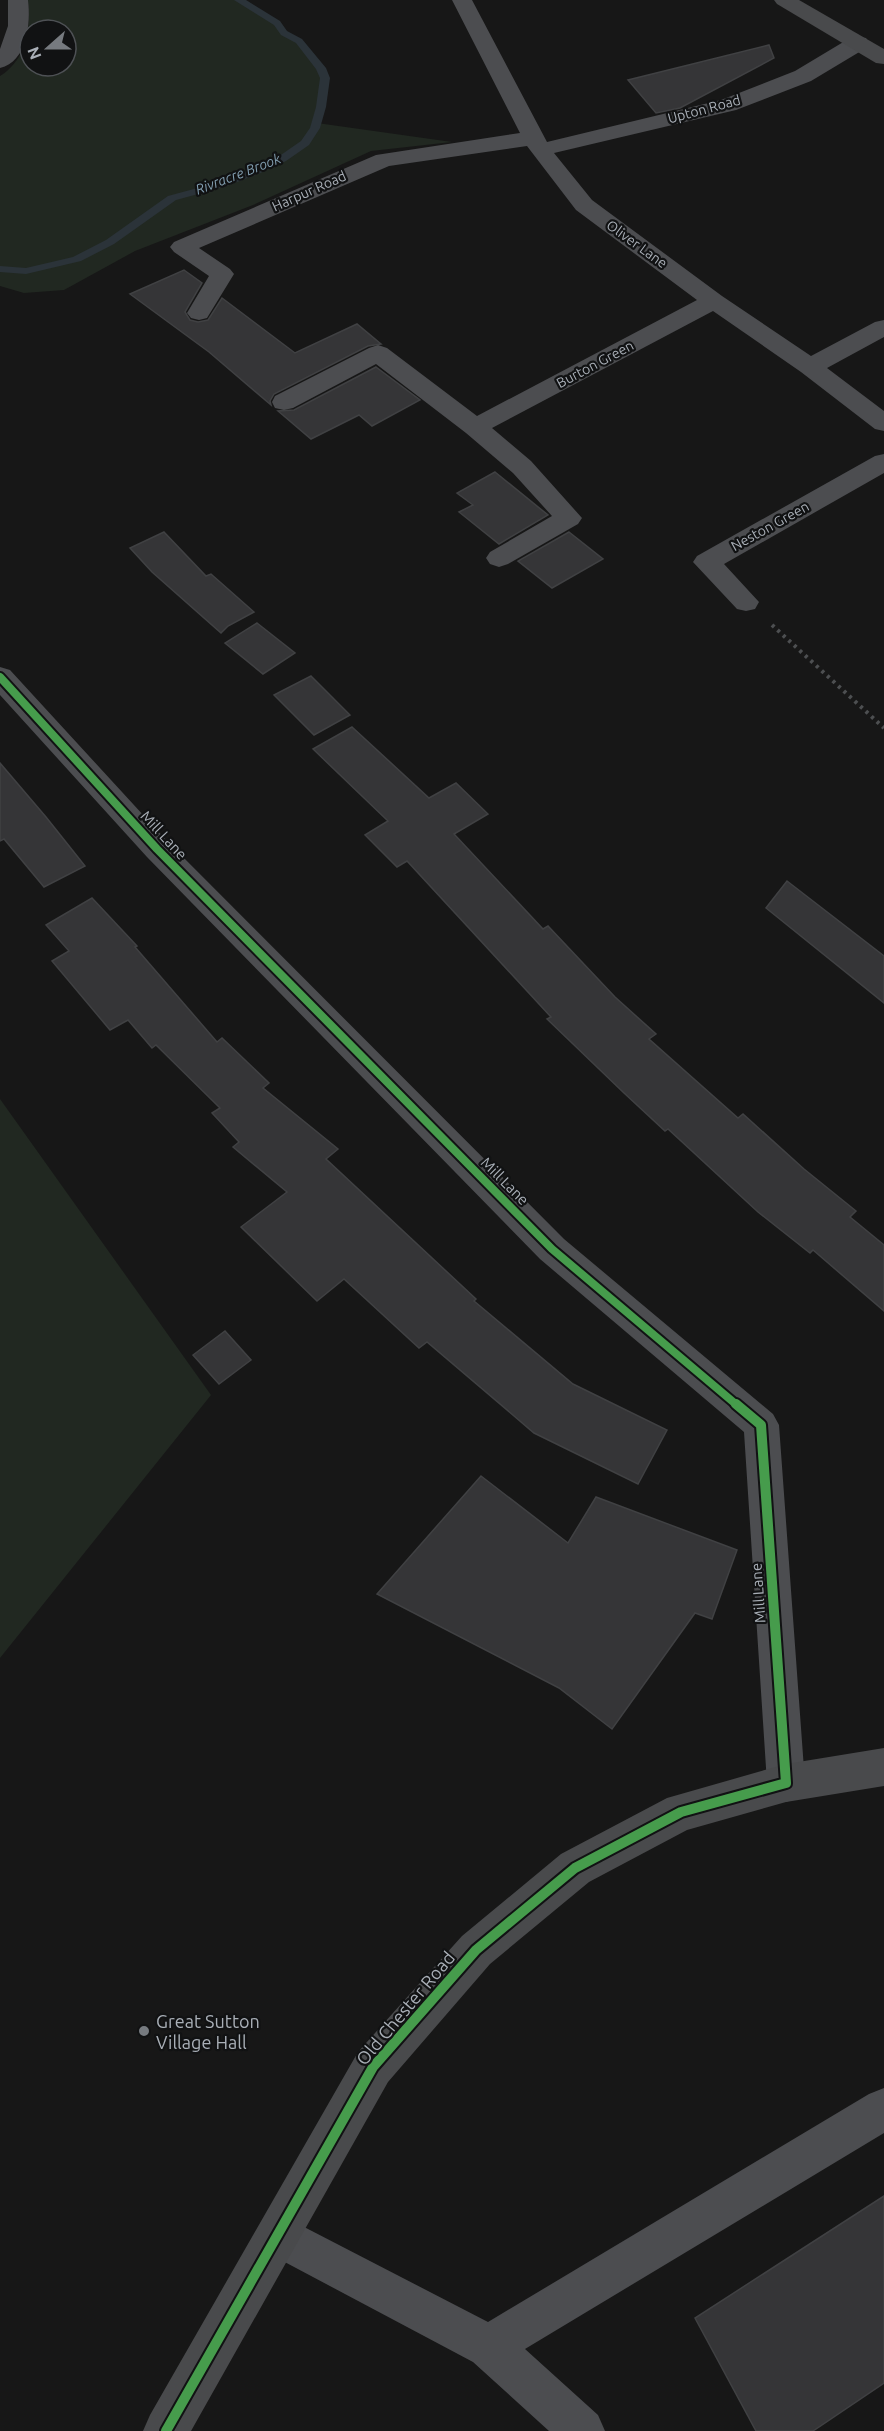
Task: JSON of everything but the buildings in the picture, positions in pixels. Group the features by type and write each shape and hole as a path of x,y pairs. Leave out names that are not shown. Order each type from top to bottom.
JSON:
{"main road":[{"path":"784,0 884,58"},
{"name":"Old Chester Road","path":"166,2431 279,2236 373,2067 476,1950 575,1868 681,1812 786,1783 884,1767"}],"street":[{"path":"0,62 16,41 21,13 18,0"},
{"name":"Oliver Lane","path":"462,0 537,144 584,205 714,301 810,367 884,423"},
{"name":"Upton Road","path":"537,144 728,105 803,76 858,43"},
{"name":"Harpur Road","path":"199,313 222,274 182,247 384,160 537,144"},
{"name":"Burton Green","path":"475,427 714,301"},
{"path":"810,367 884,327"},
{"path":"284,402 378,353 475,427 522,467 569,518 499,558"},
{"name":"Neston Green","path":"747,602 706,562 884,462"},
{"name":"Mill Lane","path":"0,677 157,849 552,1250 761,1425 786,1783"},
{"path":"489,2346 884,2109"},
{"path":"279,2236 489,2346 582,2431"}],"path":[{"path":"747,602 884,728"}],"shaded area":[{"path":"28,0 239,0 277,23 284,33 299,41 321,68 325,78 317,123 452,142 371,151 253,205 135,251 64,290 24,293 0,286 0,76 18,58 18,78 78,78 78,18 29,18"},
{"path":"0,1099 211,1395 0,1658"}],"waterway":[{"name":"Rivracre Brook","path":"0,269 26,271 77,259 110,242 172,198 220,185 254,172 282,159 305,143 315,128 321,107 325,78 321,68 299,41 284,33 277,23 239,0"}],"cycle path":[{"path":"0,677 157,849 552,1249 761,1425 786,1783 681,1812 575,1868 476,1950 373,2067 166,2431"}],"place":[{"name":"Great Sutton Village Hall","path":"144,2031"}]}
